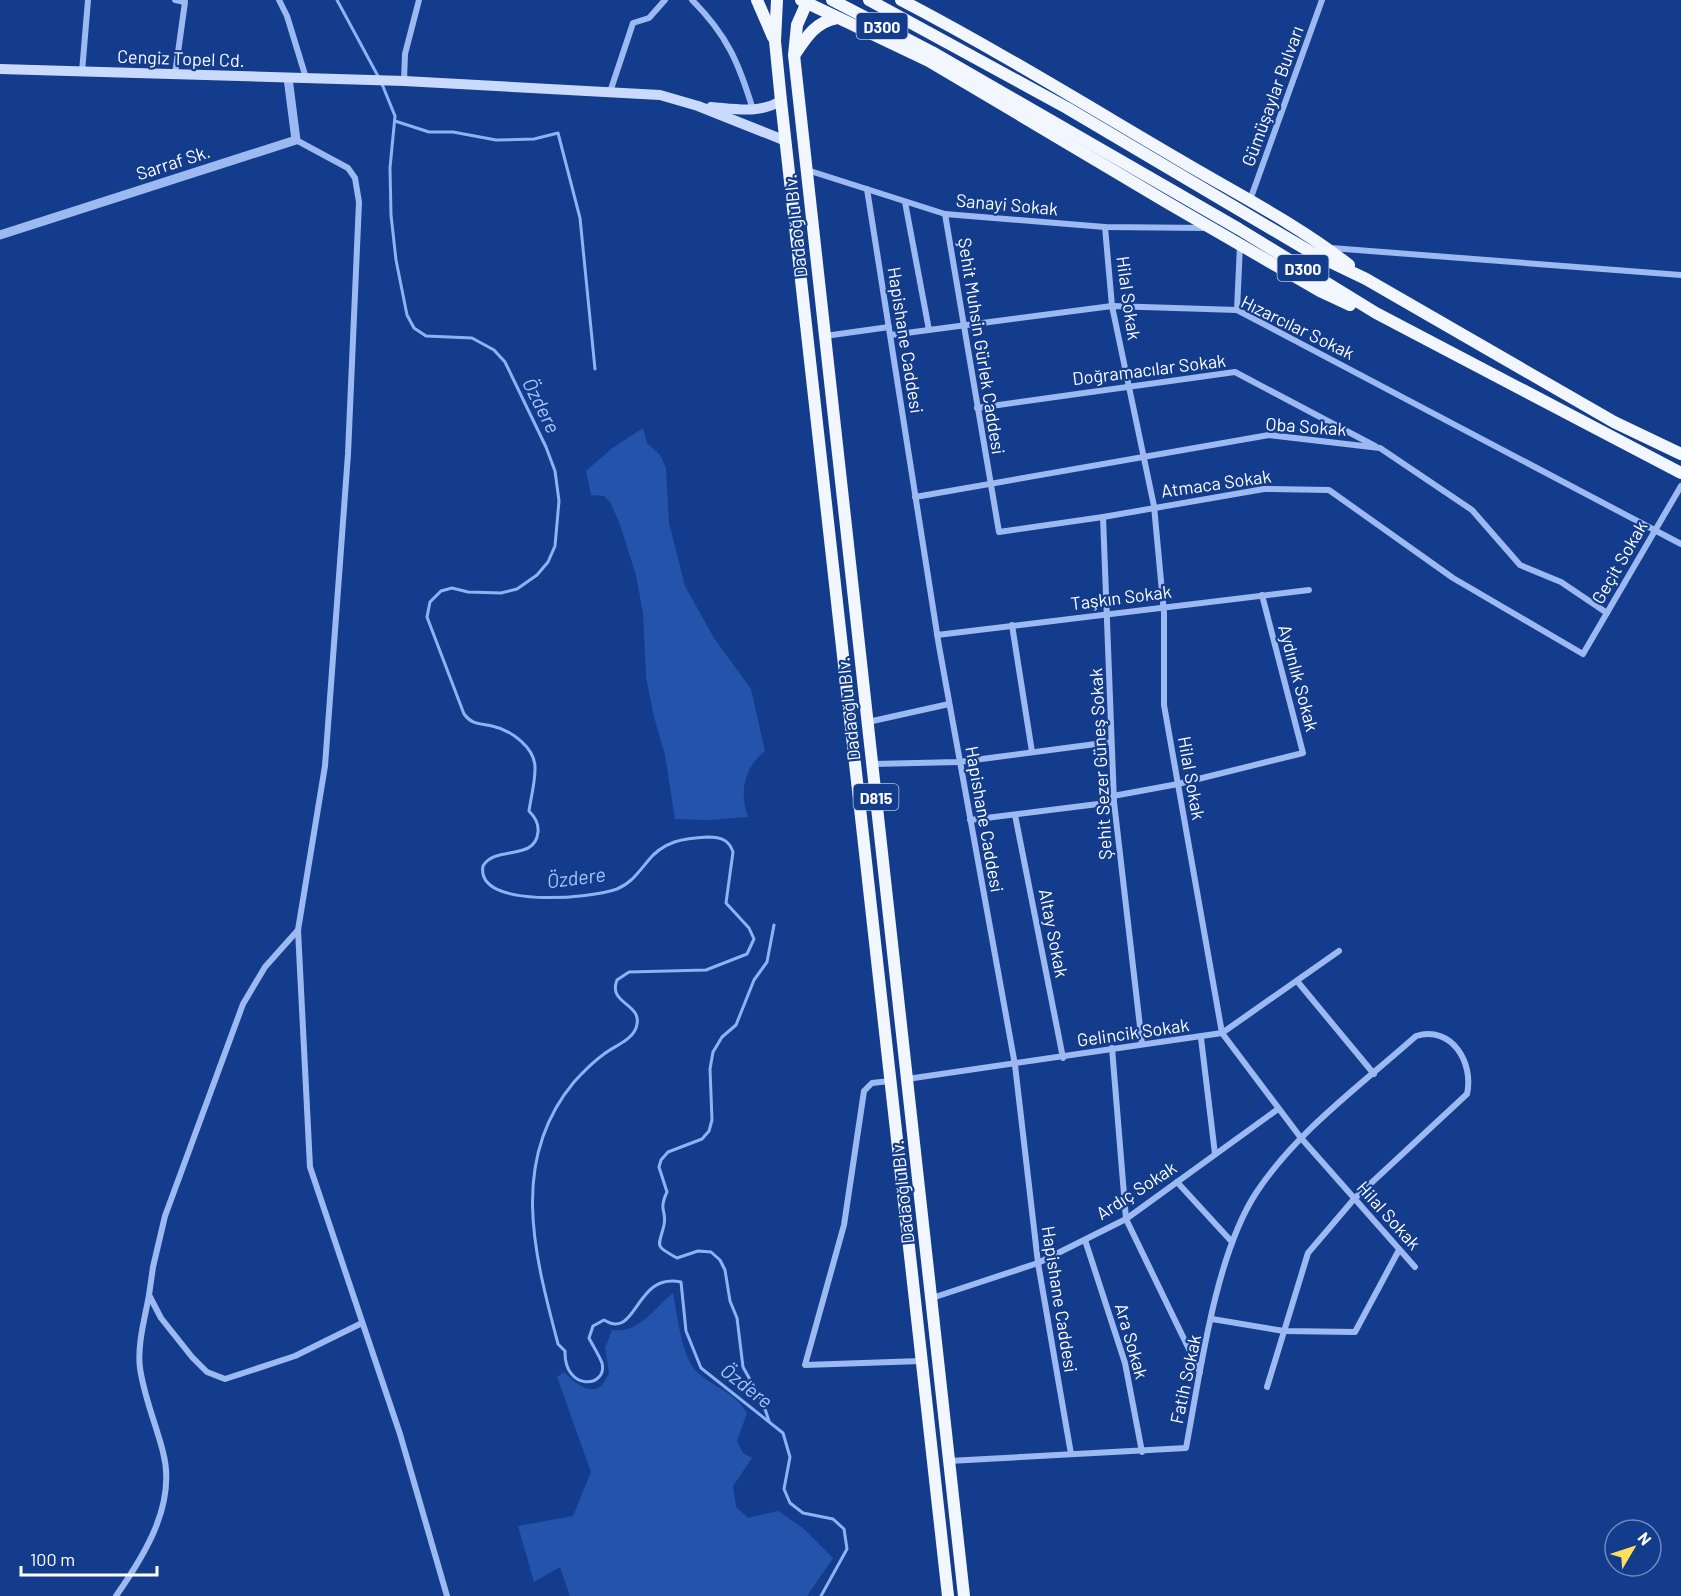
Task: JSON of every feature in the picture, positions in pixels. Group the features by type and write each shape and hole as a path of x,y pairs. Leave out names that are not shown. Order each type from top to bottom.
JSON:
{"highway":[{"path":"757,0 775,41"},
{"name":"Dadaoğlu Blv.","path":"777,0 775,41 781,101 948,1596"},
{"name":"D300","path":"832,0 932,52 1239,229 1376,313 1681,473"},
{"name":"D300","path":"868,0 940,37 1077,114 1314,254 1366,279 1614,422 1681,454"},
{"path":"901,0 959,31 1327,248 1366,279"},
{"path":"805,1 929,61 1320,291 1352,306 1376,313"},
{"name":"Dadaoğlu Blv.","path":"805,1 797,25 794,55 964,1596"},
{"path":"794,55 810,31 823,21 837,18"}],"main road":[{"name":"Cengiz Topel Cd.","path":"0,69 404,81"},
{"path":"404,81 660,95 698,106 786,141"},
{"path":"698,106 754,111 768,108 781,101"}],"street":[{"path":"82,72 88,0"},
{"path":"175,0 185,2 175,74"},
{"path":"279,0 287,16 306,78"},
{"path":"404,81 405,54 419,0"},
{"path":"610,92 633,23 650,18 664,0"},
{"path":"692,0 712,20 739,63 754,111"},
{"name":"Gümüşaylar Bulvarı","path":"1249,202 1322,0"},
{"path":"288,78 296,140 348,168 354,178 360,202 348,454 325,766 298,930 310,1167 400,1434 447,1596"},
{"name":"Sarraf Sk.","path":"0,235 296,140"},
{"name":"Sanayi Sokak","path":"807,170 945,214 1105,227 1212,228"},
{"name":"Hapishane Caddesi","path":"867,189 937,634 1015,1065 1038,1263 1071,1454"},
{"path":"905,202 929,330"},
{"name":"Şehit Muhsin Gürlek Caddesi","path":"945,214 965,325 989,484"},
{"name":"Hilal Sokak","path":"1105,227 1112,306 1154,506 1164,607 1164,705 1222,1033 1301,1138 1415,1267"},
{"path":"1237,310 1240,243"},
{"path":"1327,248 1681,275"},
{"name":"Hızarcılar Sokak","path":"891,335 1112,306 1237,310 1681,544"},
{"path":"825,336 888,327"},
{"name":"Doğramacılar Sokak","path":"976,408 1235,372 1380,448"},
{"name":"Oba Sokak","path":"915,497 1269,435 1380,448 1472,510 1521,565 1561,582 1607,613"},
{"name":"Atmaca Sokak","path":"989,484 999,532 1103,517 1154,506 1264,489 1329,490 1453,578 1583,654"},
{"name":"Geçit Sokak","path":"1583,654 1681,486"},
{"name":"Şehit Sezer Güneş Sokak","path":"1103,517 1113,799 1142,1044"},
{"name":"Taşkın Sokak","path":"937,634 1309,590"},
{"name":"Aydınlık Sokak","path":"970,820 1113,799 1303,753 1262,595"},
{"path":"1012,626 1032,752"},
{"path":"868,722 949,704"},
{"path":"872,764 959,762 1111,742"},
{"name":"Altay Sokak","path":"1015,815 1064,1058"},
{"path":"116,1596 151,1540 162,1506 166,1481 164,1455 140,1366 153,1267 165,1216 243,1004 265,967 298,930"},
{"name":"Gelincik Sokak","path":"907,1079 1064,1058 1112,1048 1201,1038 1222,1033 1339,951"},
{"path":"1297,981 1374,1074"},
{"name":"Fatih Sokak","path":"950,1461 1186,1448 1212,1319 1232,1242 1256,1194 1301,1138 1416,1036 1431,1034 1454,1046 1464,1057 1468,1066 1467,1094 1354,1199 1308,1253 1267,1387"},
{"path":"1201,1038 1215,1154"},
{"path":"1112,1048 1126,1219 1200,1373"},
{"path":"890,1081 872,1083 864,1091 844,1225 805,1365 921,1361"},
{"name":"Ardıç Sokak","path":"932,1298 1038,1263 1126,1219 1278,1109"},
{"path":"1177,1182 1232,1242"},
{"name":"Ara Sokak","path":"1085,1240 1125,1363 1142,1452"},
{"path":"1212,1319 1284,1330 1355,1332 1399,1250"},
{"path":"149,1295 161,1318 192,1357 207,1372 225,1379 295,1356 362,1323"}],"shaded area":[{"path":"643,428 647,443 660,455 666,468 669,523 685,586 714,638 751,689 765,751 752,765 745,781 744,799 748,817 709,820 675,819 665,755 646,677 643,613 636,575 610,502 604,496 591,495 586,471 611,449"},
{"path":"673,1293 687,1357 697,1372 737,1400 747,1413 737,1441 743,1453 752,1458 733,1486 736,1507 748,1518 778,1511 803,1528 833,1558 807,1596 570,1596 560,1567 534,1582 518,1526 573,1516 591,1472 557,1377 564,1372 582,1387 594,1389 600,1387 609,1372 605,1348 612,1330 622,1330 638,1324"}],"waterway":[{"name":"Özdere","path":"337,0 379,78"},
{"name":"Özdere","path":"382,84 395,116 390,168 391,215 396,260 407,315 414,328 426,336 472,338 494,350 505,362 546,447 555,471 559,501 555,546 548,562 537,575 517,589 501,593 468,592 452,588 441,591 430,602 427,617 464,714 473,722 507,731 527,747 534,761 534,780 529,811 538,826 535,841 530,847 489,860 483,866 485,880 497,889 516,895 562,897 604,892 626,884 653,855 667,845 691,838 717,838 727,842 733,852 726,903 749,928 754,939 747,954 706,970 629,972 617,980 615,988 617,995 635,1013 637,1020 634,1033 588,1067 574,1082 553,1112 540,1144 534,1176 533,1210 542,1277 558,1344 565,1351 571,1374 585,1382 593,1381 602,1371 602,1363 589,1338 593,1326 604,1320 615,1324 624,1322 654,1287 666,1282 681,1282 686,1331 701,1368 783,1433 790,1457 784,1489 790,1503 803,1513 833,1519 844,1529 847,1549 821,1596"},
{"path":"395,121 429,132 453,132 496,140 534,139 558,133 580,218 595,369"},
{"path":"769,1421 763,1403 743,1367 737,1318 730,1301 725,1270 720,1260 711,1252 698,1251 677,1258 661,1248 660,1242 665,1220 663,1203 667,1192 659,1167 661,1160 668,1152 702,1139 709,1131 712,1120 710,1069 713,1052 722,1037 736,1025 754,980 767,962 774,925"}]}
